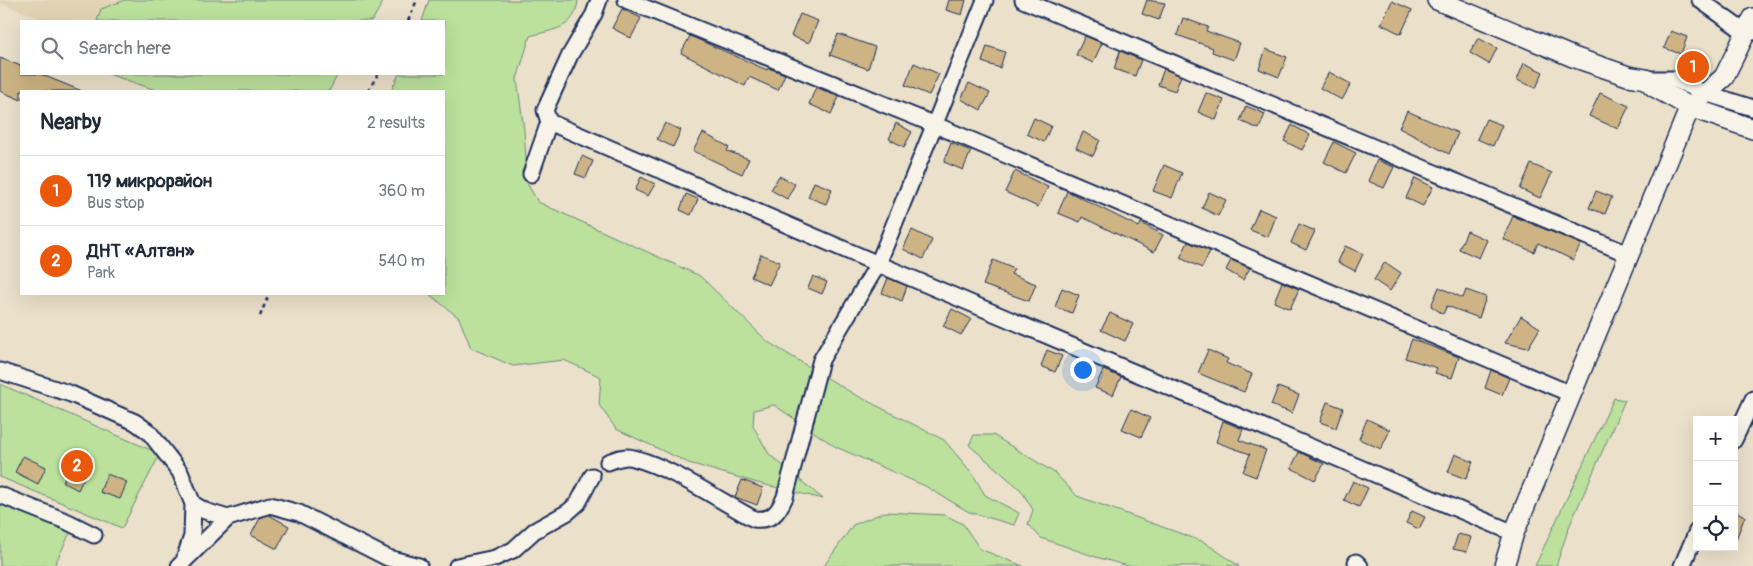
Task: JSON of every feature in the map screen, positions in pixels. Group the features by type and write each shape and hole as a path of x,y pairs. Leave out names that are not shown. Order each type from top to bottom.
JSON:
{"street":[{"path":"531,174 549,122 545,110 570,55 594,14 599,0"},
{"path":"626,0 933,124 1571,394"},
{"path":"608,462 620,457 633,457 664,470 754,519 764,520 771,518 778,512 785,497 822,360 878,264 933,124 985,0"},
{"path":"1023,0 1628,254"},
{"path":"1437,0 1573,57 1628,76 1646,79 1673,79 1705,93 1753,108"},
{"path":"1700,0 1751,28"},
{"path":"1716,0 1751,28"},
{"path":"1504,566 1514,533 1690,107 1724,78 1751,28"},
{"path":"1646,79 1654,87 1690,107 1753,129"},
{"path":"549,122 878,264 1514,533"},
{"path":"0,371 71,394 128,418 149,432 180,472 193,504 192,536 181,563"},
{"path":"1738,431 1753,399"},
{"path":"457,566 495,558 513,550 534,531 568,512 578,503 592,476"},
{"path":"0,495 68,522 94,535"},
{"path":"193,504 205,511 228,518"},
{"path":"181,563 228,518 270,505 299,513 388,558 419,566"},
{"path":"1682,566 1693,540"}],"path":[{"path":"408,20 417,0"},
{"path":"369,90 377,75"},
{"path":"260,316 269,295"}],"shaded area":[{"path":"0,0 121,0 113,20 44,20 0,3"}],"green space":[{"path":"125,0 384,0 373,20 97,20 101,9"},
{"path":"429,0 578,0 573,17 568,23 562,27 530,36 517,79 524,130 528,185 538,202 700,276 768,342 852,393 944,440 972,473 985,495 1019,513 1014,525 969,512 925,486 836,447 774,405 754,410 753,426 769,454 823,499 689,463 616,429 599,405 601,377 564,360 513,366 471,348 459,318 430,295 445,295 445,90 391,90 399,75 445,75 445,20 422,20"},
{"path":"111,75 337,75 330,90 156,90"},
{"path":"0,384 160,454 122,528 0,477"},
{"path":"1614,398 1625,400 1569,527 1556,566 1535,566"},
{"path":"974,435 993,435 1055,473 1077,496 1204,542 1239,566 1128,566 1041,538 1028,524 1033,510 1021,490 969,445"},
{"path":"0,501 71,531 54,566 0,566"},
{"path":"885,512 945,515 963,524 980,549 1023,566 824,566 853,525"}],"building":[{"path":"949,0 966,0 962,15 946,10"},
{"path":"1147,0 1165,3 1159,20 1142,14"},
{"path":"1392,1 1412,10 1401,34 1381,24"},
{"path":"622,9 641,18 631,38 612,28"},
{"path":"800,14 818,21 809,43 791,36"},
{"path":"1183,18 1208,27 1206,31 1240,43 1234,60 1212,52 1213,48 1177,35"},
{"path":"1671,31 1687,37 1681,54 1664,48"},
{"path":"838,34 875,47 868,69 830,55"},
{"path":"690,36 767,70 768,68 785,74 778,90 749,77 745,86 681,53"},
{"path":"1085,36 1102,43 1093,63 1076,55"},
{"path":"1478,38 1497,48 1489,64 1470,53"},
{"path":"987,46 1005,52 1000,68 982,62"},
{"path":"1266,49 1287,57 1279,77 1259,69"},
{"path":"1120,51 1141,60 1135,76 1114,69"},
{"path":"0,58 20,66 20,75 42,75 80,90 20,90 20,100 0,91"},
{"path":"914,63 939,74 929,95 905,85"},
{"path":"1524,63 1543,72 1536,88 1517,80"},
{"path":"1164,69 1181,76 1175,91 1158,85"},
{"path":"1329,72 1351,84 1342,100 1320,88"},
{"path":"969,83 990,93 981,110 961,99"},
{"path":"816,87 839,97 831,114 809,104"},
{"path":"1206,93 1224,100 1216,120 1198,112"},
{"path":"1600,93 1629,106 1618,129 1589,116"},
{"path":"1246,106 1265,114 1259,129 1240,121"},
{"path":"1407,111 1458,133 1449,154 1399,128"},
{"path":"1034,118 1051,126 1044,142 1027,134"},
{"path":"1486,119 1502,125 1493,146 1477,139"},
{"path":"665,123 681,130 673,147 657,139"},
{"path":"896,123 912,132 904,147 889,139"},
{"path":"1292,125 1310,135 1302,150 1284,141"},
{"path":"1083,132 1100,140 1093,156 1076,148"},
{"path":"703,133 729,147 727,151 749,159 742,174 693,151"},
{"path":"1334,142 1356,153 1346,173 1324,162"},
{"path":"951,143 971,151 963,170 944,162"},
{"path":"582,156 593,161 586,178 575,174"},
{"path":"1377,160 1394,167 1384,188 1368,181"},
{"path":"1531,164 1552,173 1540,198 1520,189"},
{"path":"1164,165 1182,173 1172,198 1153,191"},
{"path":"1015,171 1048,187 1038,207 1005,192"},
{"path":"779,176 795,184 787,199 771,190"},
{"path":"641,177 655,184 648,196 635,190"},
{"path":"1415,178 1433,187 1423,206 1406,198"},
{"path":"814,182 832,189 826,204 808,197"},
{"path":"1067,191 1139,227 1141,223 1163,235 1154,252 1082,217 1080,222 1058,213"},
{"path":"1596,191 1612,197 1605,214 1589,208"},
{"path":"1209,192 1226,200 1218,216 1202,208"},
{"path":"686,194 698,199 691,215 680,210"},
{"path":"1259,209 1276,216 1268,237 1250,230"},
{"path":"1513,216 1581,244 1573,260 1538,243 1534,252 1503,239"},
{"path":"1299,224 1315,231 1306,250 1291,243"},
{"path":"912,230 932,240 923,259 903,249"},
{"path":"1467,231 1487,240 1479,258 1459,249"},
{"path":"1188,242 1210,251 1202,268 1180,258"},
{"path":"1345,246 1363,254 1355,271 1338,262"},
{"path":"761,254 780,262 769,285 751,277"},
{"path":"993,260 1014,269 1011,274 1036,284 1029,301 983,285"},
{"path":"1231,260 1250,268 1243,280 1226,270"},
{"path":"1385,262 1401,273 1390,291 1374,280"},
{"path":"813,276 827,282 822,294 808,288"},
{"path":"888,278 907,286 902,301 882,293"},
{"path":"1282,282 1299,289 1290,309 1274,302"},
{"path":"1439,287 1463,298 1466,290 1486,297 1479,318 1447,306 1443,314 1431,306"},
{"path":"1062,288 1079,295 1072,313 1055,307"},
{"path":"952,309 971,319 961,335 943,326"},
{"path":"1110,313 1133,324 1125,341 1101,330"},
{"path":"1521,316 1540,328 1528,348 1505,343"},
{"path":"1412,339 1459,357 1452,378 1435,373 1437,368 1405,358"},
{"path":"1047,350 1062,356 1055,372 1041,366"},
{"path":"1208,350 1228,359 1226,363 1252,374 1244,392 1198,373"},
{"path":"1103,370 1121,377 1113,395 1095,388"},
{"path":"1491,370 1509,378 1502,395 1485,388"},
{"path":"1278,387 1299,395 1292,413 1271,405"},
{"path":"1327,402 1343,408 1336,428 1320,422"},
{"path":"1131,409 1150,418 1141,437 1122,429"},
{"path":"1367,419 1390,430 1381,449 1359,439"},
{"path":"1223,421 1243,429 1239,440 1266,450 1256,477 1243,472 1250,454 1216,442"},
{"path":"1299,452 1324,464 1315,480 1291,468"},
{"path":"1455,454 1473,462 1466,479 1448,472"},
{"path":"23,456 46,467 38,484 15,472"},
{"path":"70,466 86,473 78,490 63,482"},
{"path":"107,474 127,482 120,499 100,492"},
{"path":"742,480 763,488 757,505 735,497"},
{"path":"1353,481 1368,488 1359,507 1344,500"},
{"path":"1412,511 1425,517 1419,529 1406,523"},
{"path":"1738,513 1745,516 1738,534"},
{"path":"269,515 289,526 277,549 251,535 260,518"},
{"path":"1458,534 1471,537 1467,552 1453,549"}],"place":[{"name":"119 микрорайон","path":"1693,67"},
{"name":"ДНТ «Алтан»","path":"77,466"}]}
